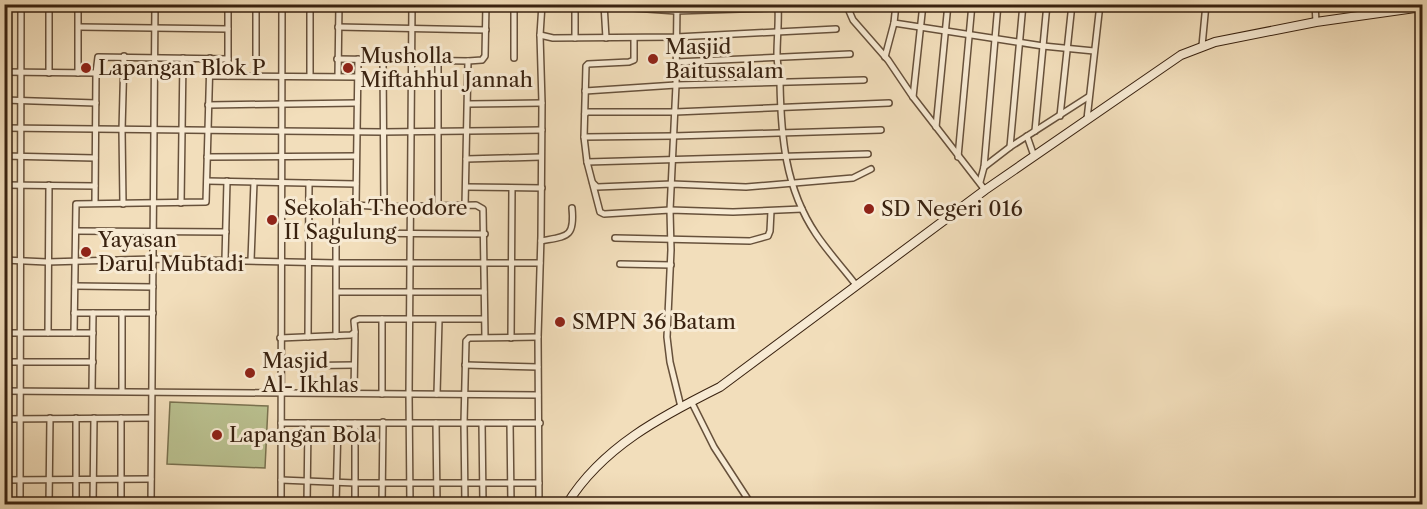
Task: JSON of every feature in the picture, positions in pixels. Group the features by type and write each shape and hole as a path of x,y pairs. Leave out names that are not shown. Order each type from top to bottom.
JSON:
{"street":[{"path":"20,504 21,4"},
{"path":"49,4 49,73"},
{"path":"78,4 78,73"},
{"path":"151,504 155,4"},
{"path":"228,4 228,76"},
{"path":"255,4 256,76"},
{"path":"281,504 282,4"},
{"path":"310,4 310,76"},
{"path":"338,76 339,4"},
{"path":"410,504 412,4"},
{"path":"337,59 482,60 485,56 486,4"},
{"path":"514,4 514,58"},
{"path":"539,504 538,338 542,188 540,35 542,4"},
{"path":"575,4 575,38"},
{"path":"846,4 853,20 885,57 985,190"},
{"path":"885,57 894,23 896,4"},
{"path":"913,97 923,4"},
{"path":"936,127 948,4"},
{"path":"958,157 972,4"},
{"path":"980,182 984,167 998,4"},
{"path":"1011,147 1023,4"},
{"path":"1035,131 1047,4"},
{"path":"1060,116 1072,4"},
{"path":"1087,119 1100,4"},
{"path":"1202,46 1206,4"},
{"path":"1315,4 1316,22"},
{"path":"606,38 604,5 677,8 831,6"},
{"path":"778,6 777,56 780,108 785,158 791,183 816,234 856,285"},
{"path":"567,504 601,461 636,434 681,406 720,387 985,190 1181,55 1202,46 1316,22 1422,7"},
{"path":"677,8 667,337 670,362 681,406"},
{"path":"894,23 1043,46 1094,51"},
{"path":"79,27 228,29"},
{"path":"338,27 486,30"},
{"path":"540,35 553,38 676,38 836,29"},
{"path":"634,38 634,60 586,66 584,137 598,210 604,214 670,210 733,212 802,209"},
{"path":"676,62 850,54"},
{"path":"123,204 124,56"},
{"path":"95,203 98,57 228,59"},
{"path":"181,203 183,58"},
{"path":"74,333 77,261 76,204 206,202 210,58"},
{"path":"356,205 358,59"},
{"path":"383,60 384,207"},
{"path":"438,61 438,207"},
{"path":"465,206 468,61"},
{"path":"4,72 96,74"},
{"path":"209,76 357,77"},
{"path":"585,91 676,85 864,80"},
{"path":"984,167 1088,97"},
{"path":"4,100 96,103"},
{"path":"208,105 357,103"},
{"path":"468,104 542,103"},
{"path":"585,114 587,112 675,112 889,103"},
{"path":"4,128 281,132 542,130"},
{"path":"584,137 881,130"},
{"path":"1027,136 1034,156"},
{"path":"587,162 868,154"},
{"path":"4,156 96,158"},
{"path":"207,157 356,156"},
{"path":"466,159 541,157"},
{"path":"593,183 597,187 672,183 746,187 853,178 871,169"},
{"path":"207,181 356,184"},
{"path":"225,260 227,181"},
{"path":"251,260 254,182"},
{"path":"308,337 309,183"},
{"path":"4,185 95,186"},
{"path":"48,333 49,185"},
{"path":"466,187 542,188"},
{"path":"511,338 512,188"},
{"path":"336,336 336,209 341,206 356,205 476,206 483,209 485,337"},
{"path":"541,241 560,238 572,232 574,226 572,208"},
{"path":"615,238 750,241 765,238 770,231 771,211"},
{"path":"76,231 226,232"},
{"path":"336,233 485,234"},
{"path":"4,260 48,262 153,259 411,264 540,263"},
{"path":"620,264 670,265"},
{"path":"75,286 153,287"},
{"path":"337,291 484,292"},
{"path":"74,313 153,313"},
{"path":"93,313 93,391"},
{"path":"122,313 122,391"},
{"path":"354,393 354,321 358,319 484,319"},
{"path":"382,319 382,394"},
{"path":"437,394 439,320"},
{"path":"280,338 351,335 355,332"},
{"path":"4,333 93,333"},
{"path":"465,504 466,341 469,338 485,337 538,338"},
{"path":"4,362 93,362"},
{"path":"280,366 354,365"},
{"path":"465,365 538,367"},
{"path":"4,391 538,395"},
{"path":"691,401 714,447 751,504"},
{"path":"49,504 50,418"},
{"path":"76,418 76,504"},
{"path":"93,504 94,418"},
{"path":"121,418 122,504"},
{"path":"4,419 151,418"},
{"path":"382,504 383,422"},
{"path":"281,423 540,423"},
{"path":"307,504 308,423"},
{"path":"336,504 338,423"},
{"path":"355,423 355,504"},
{"path":"436,423 437,504"},
{"path":"482,423 483,504"},
{"path":"510,423 511,504"},
{"path":"4,480 150,479"},
{"path":"280,480 355,483 539,483"}],"green space":[{"name":"Lapangan Bola","path":"170,402 268,406 265,468 167,464"}],"place":[{"name":"Masjid Baitussalam","path":"653,59"},
{"name":"Lapangan Blok P","path":"86,68"},
{"name":"Musholla Miftahhul Jannah","path":"348,68"},
{"name":"SD Negeri 016","path":"869,209"},
{"name":"Sekolah Theodore II Sagulung","path":"272,220"},
{"name":"Yayasan Darul Mubtadi","path":"86,252"},
{"name":"SMPN 36 Batam","path":"560,322"},
{"name":"Masjid Al- Ikhlas","path":"250,373"},
{"name":"Lapangan Bola","path":"217,435"}]}
